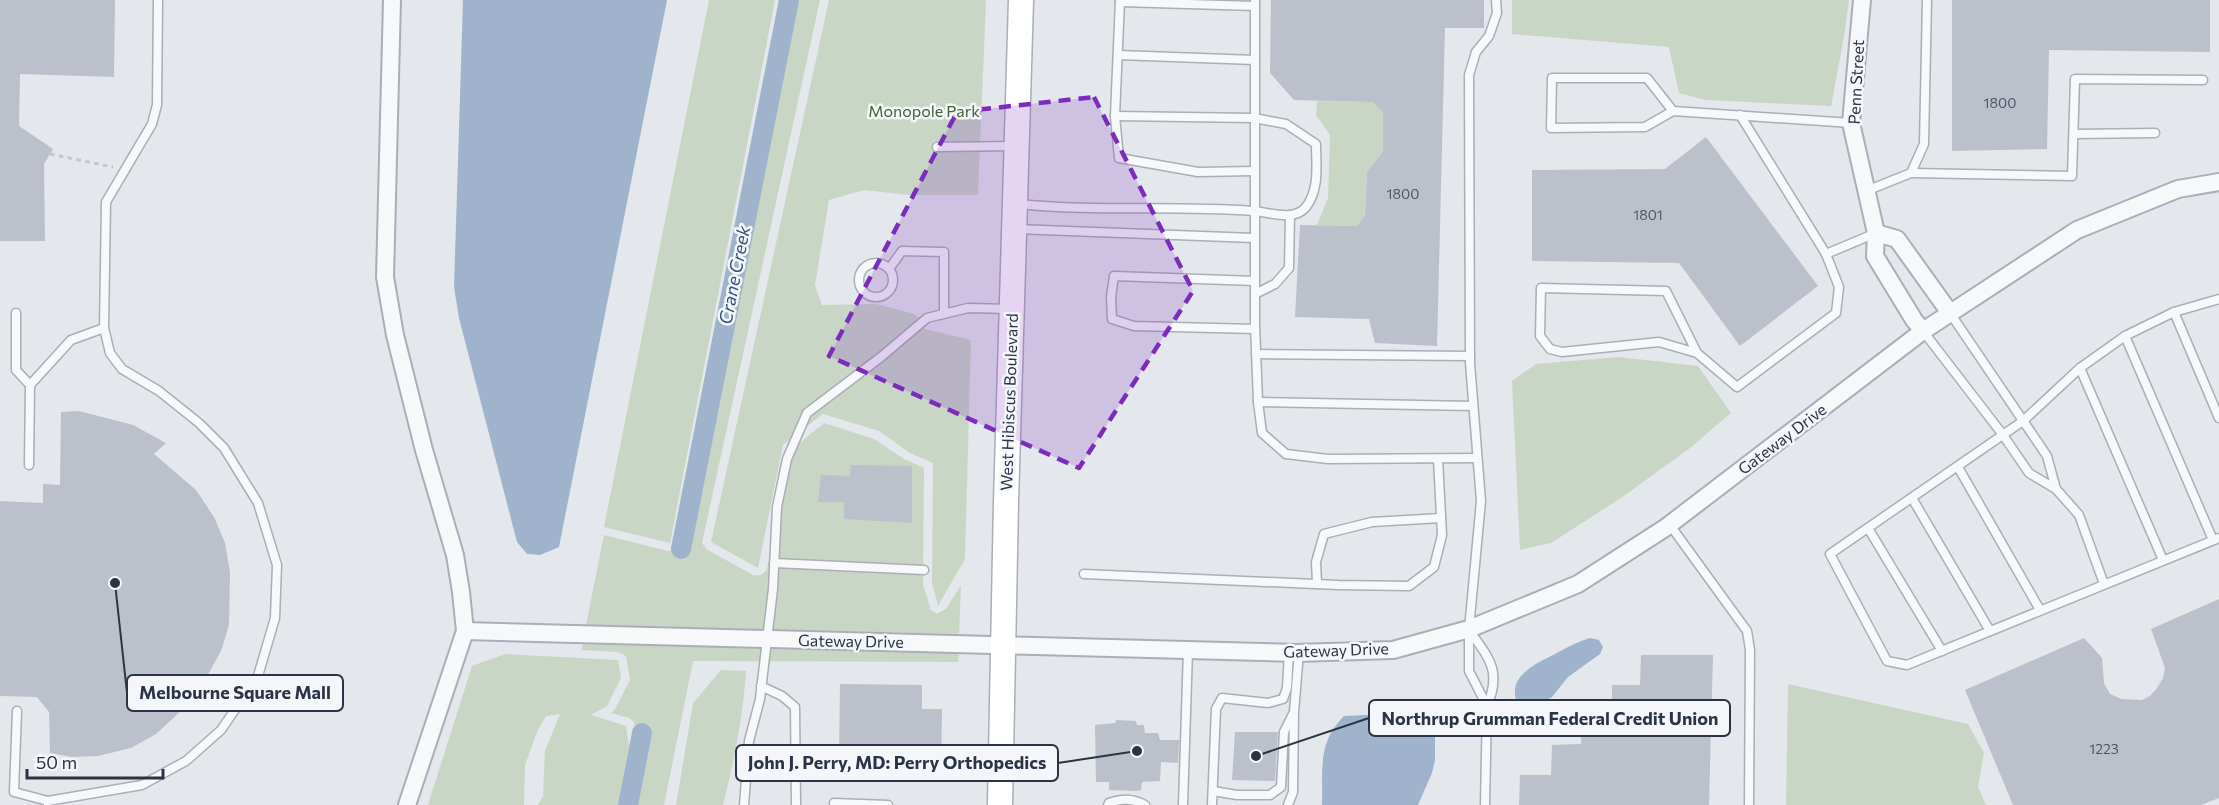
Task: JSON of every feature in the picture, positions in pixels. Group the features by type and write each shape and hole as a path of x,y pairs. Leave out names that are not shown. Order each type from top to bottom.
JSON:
{"street":[{"path":"392,0 385,277 395,335 428,466 455,555 465,631 407,805"},
{"name":"West Hibiscus Boulevard","path":"1000,805 1021,0"},
{"name":"Penn Street","path":"1862,0 1851,123 1876,233 1875,256 1923,331"},
{"name":"Gateway Drive","path":"465,631 1294,652 1393,650 1469,629 1578,584 1670,525 1923,331 2077,230 2178,189 2219,182"},
{"path":"1876,233 1897,239 1950,313"}],"lane":[{"path":"17,711 14,792 48,803 142,785 186,761 221,730 258,676 275,618 277,565 258,503 224,448 199,423 159,392 122,369 110,352 104,328 106,202 152,124 157,105 159,0"},
{"path":"1487,706 1469,671 1469,629 1481,501 1470,356 1469,75 1476,52 1489,36 1497,13 1496,0"},
{"path":"1911,173 1924,144 1928,0"},
{"path":"1254,171 1198,172 1119,158 1115,116 1120,1 1255,3 1255,329 1258,402 1262,433 1286,454 1328,459 1477,458"},
{"path":"1118,55 1255,60"},
{"path":"1673,111 1647,78 1552,78 1551,128 1645,127 1673,111 1851,123"},
{"path":"1866,191 1911,173 2072,176 2075,79 2203,80"},
{"path":"1697,353 1659,342 1562,352 1550,350 1540,336 1541,288 1666,291 1697,353 1737,387 1836,314 1839,287 1826,254 1740,115"},
{"path":"1015,204 1055,208 1254,211 1290,215 1306,207 1317,181 1316,144 1286,124 1254,118 1115,116"},
{"path":"2074,134 2155,133"},
{"path":"936,147 1016,146"},
{"path":"1255,294 1275,284 1289,268 1290,215"},
{"path":"1014,229 1254,238"},
{"path":"1826,254 1876,233"},
{"path":"889,269 902,251 944,252 945,314"},
{"path":"880,263 889,269 893,279 890,290 886,293 876,296 862,288 860,277 869,264 880,263"},
{"path":"1255,281 1114,276 1111,297 1112,319 1134,326 1255,329"},
{"path":"2125,336 2216,539 1907,665 1887,661 1830,554 2023,421 2080,368 2125,336 2174,312 2219,299"},
{"path":"744,805 749,741 760,699 773,589 777,507 787,459 807,414 927,318 969,308 1012,309"},
{"path":"2174,312 2219,418"},
{"path":"16,313 16,370 30,386"},
{"path":"1950,313 2047,456 2056,489"},
{"path":"29,465 30,386 70,340 104,328"},
{"path":"1923,331 2003,435 2029,473 2056,489 2079,515 2104,584"},
{"path":"1256,354 1470,356"},
{"path":"2080,368 2163,561"},
{"path":"1258,402 1473,406"},
{"path":"1084,574 1409,586 1434,567 1442,535 1438,459"},
{"path":"1958,467 2040,610"},
{"path":"1912,498 1990,631"},
{"path":"1317,584 1316,562 1324,534 1372,522 1441,518"},
{"path":"1670,525 1746,631 1750,650 1749,805"},
{"path":"1868,528 1942,651"},
{"path":"774,563 924,570"},
{"path":"1469,629 1491,661 1493,692 1487,706 1485,805"},
{"path":"1183,805 1188,649"},
{"path":"1288,805 1293,792 1294,652"},
{"path":"1212,805 1216,709 1222,698 1268,703 1283,699 1294,652"},
{"path":"761,686 782,696 795,707 796,805"},
{"path":"1213,791 1237,795 1270,795 1281,787 1284,732 1294,712"},
{"path":"1108,805 1119,799 1135,800 1145,805"},
{"path":"834,803 888,805"}],"path":[{"path":"50,154 125,170"}],"highlighted area":[{"path":"1094,97 1193,291 1079,468 829,356 957,112"}],"green space":[{"path":"709,0 775,0 670,543 604,527"},
{"path":"784,0 820,0 702,543 706,549 753,575 763,574 767,569 792,449 824,423 874,439 904,459 924,468 923,585 931,610 937,614 946,609 961,585 959,634 586,625 604,535 668,551 674,550 679,544"},
{"name":"Monopole Park","path":"829,0 986,0 978,195 908,195 864,190 829,200 815,285 822,305 876,304 915,314 925,329 971,340 965,559 938,606 932,583 933,463 910,453 879,431 823,414 783,445 758,568 711,542"},
{"path":"1512,0 1849,0 1831,106 1705,100 1679,93 1669,47 1512,34"},
{"path":"1317,101 1372,102 1383,112 1383,151 1367,172 1365,215 1357,226 1317,225 1328,198 1330,135 1316,115"},
{"path":"1619,357 1698,366 1731,413 1690,448 1621,498 1551,543 1520,550 1512,381 1536,364"},
{"path":"583,644 959,652 958,662 693,661 664,805 627,805 638,747 634,722 629,718 611,713 630,680 626,656 618,652 581,650"},
{"path":"505,654 618,660 621,678 607,706 591,715 626,726 629,746 618,805 538,805 543,796 545,751 560,714 546,716 537,732 525,765 524,805 428,805 472,666"},
{"path":"721,670 746,671 738,739 723,805 676,805 693,703"},
{"path":"1788,684 1968,724 1984,753 1978,787 1986,805 1786,805"}],"water":[{"path":"463,0 667,0 559,547 540,555 527,554 517,542 459,318 454,287"},
{"path":"1590,638 1599,640 1603,647 1600,654 1568,677 1552,697 1541,703 1518,705 1515,687 1524,673 1547,658"},
{"path":"1426,707 1435,719 1435,760 1418,805 1322,805 1322,768 1325,746 1335,726 1344,716 1387,714"}],"building":[{"path":"0,0 115,0 114,77 20,74 19,126 53,149 44,164 45,241 0,241"},
{"path":"1271,0 1484,0 1484,28 1445,28 1437,346 1375,343 1369,319 1295,317 1300,225 1357,226 1365,215 1367,172 1383,151 1383,112 1372,102 1294,100 1270,73"},
{"path":"1952,0 2210,0 2210,52 2049,50 2047,149 1952,151"},
{"path":"1706,137 1818,286 1740,346 1679,263 1532,261 1532,170 1665,169"},
{"path":"79,411 133,425 166,443 154,454 196,490 214,517 225,543 230,572 229,625 221,651 195,698 156,734 131,748 98,756 72,757 50,753 49,712 37,697 0,696 0,501 43,503 43,484 60,485 61,412"},
{"path":"851,465 912,466 912,523 844,519 844,502 818,502 821,475 850,476"},
{"path":"2219,599 2219,798 2201,805 2013,805 1965,690 2084,638 2102,658 2104,683 2110,694 2121,699 2142,700 2150,696 2157,688 2163,678 2165,668 2151,629"},
{"path":"1641,655 1713,655 1709,805 1519,805 1520,775 1551,775 1552,745 1581,744 1582,715 1612,715 1612,685 1640,685"},
{"path":"840,684 922,685 922,709 942,709 941,780 858,780 859,757 839,757"},
{"path":"1116,720 1136,721 1137,725 1144,725 1145,733 1158,733 1160,740 1179,740 1178,763 1161,762 1160,781 1142,782 1141,790 1109,790 1109,782 1096,782 1095,725 1115,723"},
{"path":"1235,732 1278,732 1275,781 1232,780"}],"waterway":[{"name":"Crane Creek","path":"681,549 789,0"},
{"name":"Crane Creek","path":"628,805 642,733"}],"place":[{"name":"Melbourne Square Mall","path":"115,583"},
{"name":"John J. Perry, MD: Perry Orthopedics","path":"1137,751"},
{"name":"Northrup Grumman Federal Credit Union","path":"1256,756"}]}
